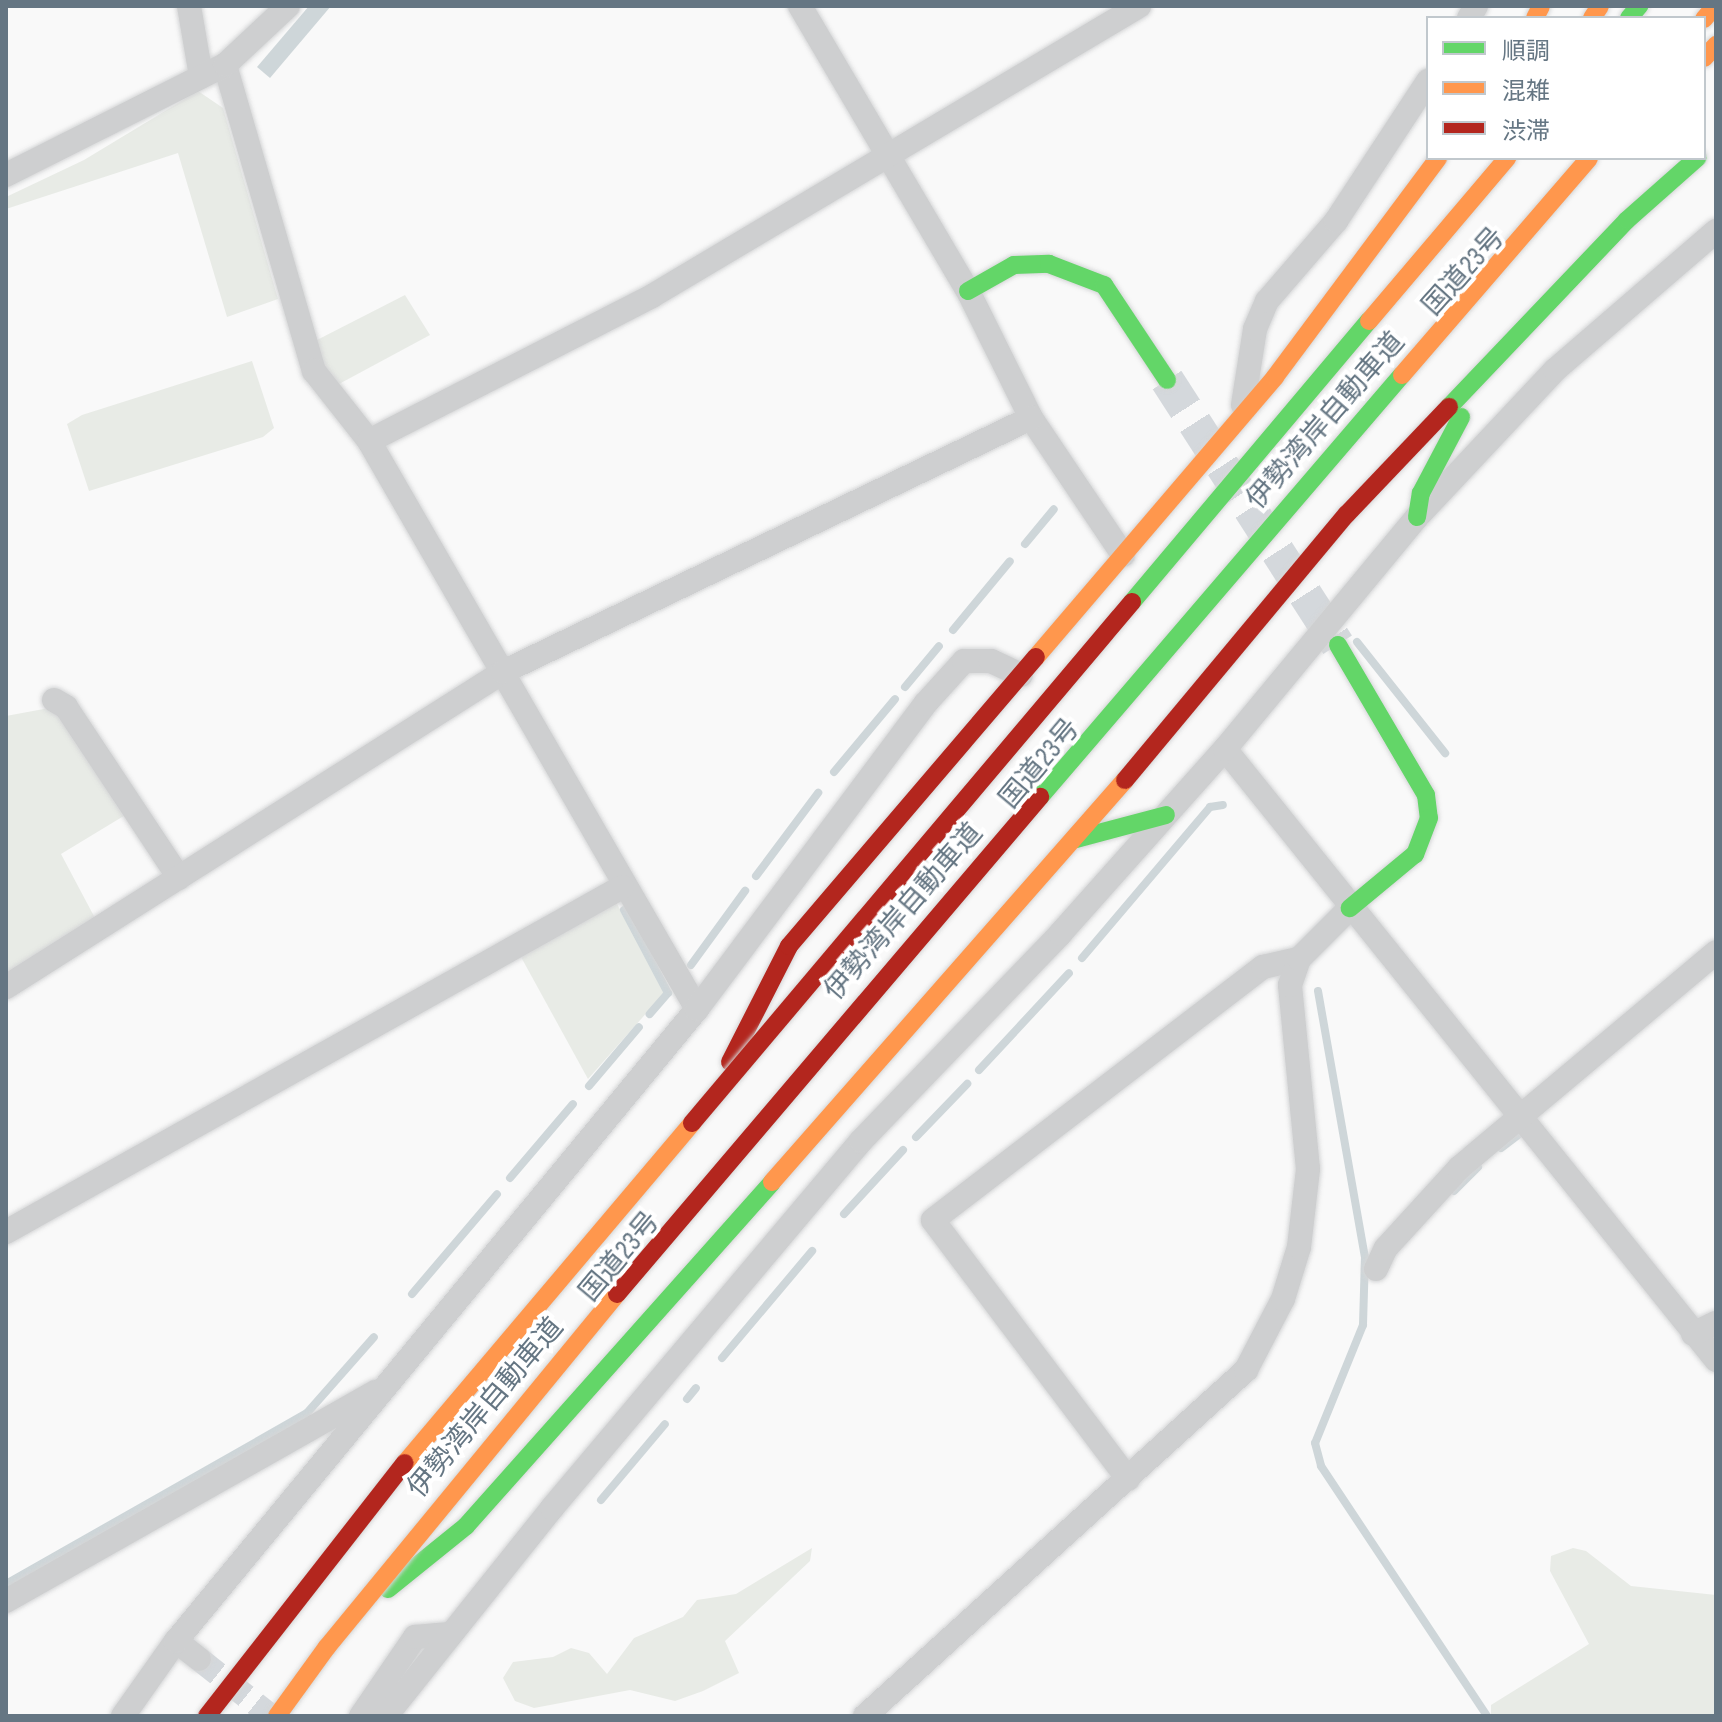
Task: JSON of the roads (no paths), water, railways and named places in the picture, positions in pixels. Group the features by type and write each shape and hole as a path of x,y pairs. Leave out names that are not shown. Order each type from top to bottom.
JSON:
{"main road":[{"path":"730,1062 789,946 1240,419 1382,240 1437,160"},
{"name":"国道23号","path":"195,1716 374,1482 1490,160"},
{"path":"1434,241 1491,160"},
{"name":"伊勢湾岸自動車道","path":"207,1716 396,1473 1505,160"},
{"name":"伊勢湾岸自動車道","path":"277,1716 327,1647 736,1150 1587,160"},
{"name":"国道23号","path":"286,1716 375,1599 901,970 1481,293 1607,160"},
{"path":"375,1599 466,1526 1076,839 1347,514 1627,220 1695,160"},
{"path":"968,291 1014,265 1049,264 1094,280 1104,285 1132,322 1167,380"},
{"path":"1417,517 1421,493 1442,447 1509,341"},
{"path":"1338,645 1426,795 1429,818 1415,854 1350,908"},
{"path":"1076,839 1166,815"}],"street":[{"path":"189,6 201,76"},
{"path":"6,175 225,65 288,6"},
{"path":"800,6 968,291 1031,418 1123,555"},
{"path":"369,441 652,296 885,153 1139,6"},
{"path":"225,65 314,371 369,441 503,672 622,887 697,1009"},
{"path":"1240,419 1255,329 1267,301 1336,221 1426,84"},
{"path":"386,1716 449,1634 861,1141 1060,934 1225,749 1417,517 1555,370 1716,231"},
{"path":"6,987 503,672 1031,418"},
{"path":"123,1716 176,1641 697,1009 925,704 964,661 991,661 1021,675"},
{"path":"54,700 66,707 179,878"},
{"path":"1225,749 1716,1360"},
{"path":"6,1232 622,887"},
{"path":"865,1716 1246,1370 1283,1299 1299,1247 1308,1169 1290,985 1299,959 1350,908"},
{"path":"1376,1269 1386,1248 1459,1168 1517,1116 1716,952"},
{"path":"1128,1479 933,1220 1263,967 1299,959"},
{"path":"1693,1334 1716,1323"},
{"path":"6,1601 389,1384"},
{"path":"361,1716 415,1637 449,1634"},
{"path":"176,1641 199,1659"}],"waterway":[{"path":"1025,544 1054,509"},
{"path":"953,630 1010,561"},
{"path":"1357,642 1445,753"},
{"path":"905,687 939,646"},
{"path":"834,772 895,699"},
{"path":"756,876 818,793"},
{"path":"1082,958 1210,807 1223,805"},
{"path":"691,965 745,891"},
{"path":"624,910 668,993 650,1014"},
{"path":"979,1070 1069,973"},
{"path":"1318,991 1365,1257 1363,1325 1315,1443 1321,1466 1487,1716"},
{"path":"589,1086 639,1027"},
{"path":"916,1137 967,1084"},
{"path":"510,1178 573,1104"},
{"path":"1501,1148 1518,1135"},
{"path":"844,1214 903,1150"},
{"path":"1454,1191 1478,1167"},
{"path":"412,1294 497,1194"},
{"path":"722,1358 812,1251"},
{"path":"6,1584 307,1413 374,1337"},
{"path":"687,1399 696,1388"},
{"path":"601,1500 665,1424"}],"tunnel":[{"path":"1167,380 1338,645"},
{"path":"199,1659 271,1716"}]}
